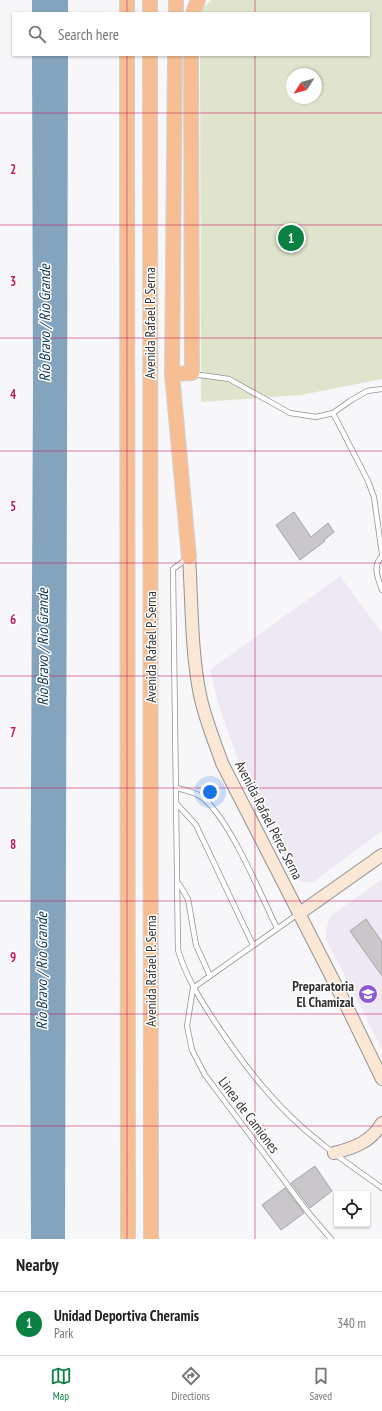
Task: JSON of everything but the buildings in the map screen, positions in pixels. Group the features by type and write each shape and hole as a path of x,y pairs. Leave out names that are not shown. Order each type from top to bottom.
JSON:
{"highway":[{"path":"127,0 127,12"},
{"path":"150,0 150,12"},
{"path":"176,0 176,12"},
{"path":"193,12 198,0"},
{"name":"Avenida Rafael P. Serna","path":"127,56 128,1239"},
{"name":"Avenida Rafael P. Serna","path":"150,56 151,1239"},
{"path":"175,56 172,374 189,557"},
{"path":"172,374 192,373 191,56"}],"main road":[{"name":"Avenida Rafael Pérez Serna","path":"189,557 196,660 200,694 207,723 222,763 300,913 382,1079"},
{"path":"300,913 382,855"},
{"path":"334,1153 354,1148 369,1139 377,1132 382,1123"}],"lane":[{"path":"192,373 228,380 290,413 316,418 333,413 368,391 382,389"},
{"path":"333,413 368,481 374,497 382,555 377,560 376,569 382,590"},
{"path":"189,557 173,569 178,950 184,969 193,988 241,1062 275,1102 320,1143 382,1188"},
{"path":"177,788 200,795 213,808 232,835 277,928"},
{"path":"177,804 196,825 253,945"},
{"path":"178,882 188,899 196,945 210,976"},
{"path":"193,988 300,913"},
{"name":"Linea de Camiones","path":"193,988 187,1026 192,1050 206,1075 307,1211 331,1239"}],"shaded area":[{"path":"340,576 382,633 382,831 313,882 301,882 291,873 246,782 219,706 210,670"},
{"name":"Preparatoria El Chamizal","path":"382,879 382,1049 326,939 326,931 330,917"}],"green space":[{"path":"211,0 382,0 382,379 301,395 201,402 200,56 370,56 370,12 202,12"}],"water":[{"path":"32,0 68,0 68,12 32,12"},
{"name":"Río Bravo / Rio Grande","path":"32,56 68,56 65,1239 31,1239 30,991 33,384"}],"place":[{"name":"Unidad Deportiva Cheramis","path":"291,238"},
{"name":"Preparatoria El Chamizal","path":"368,994"}]}
